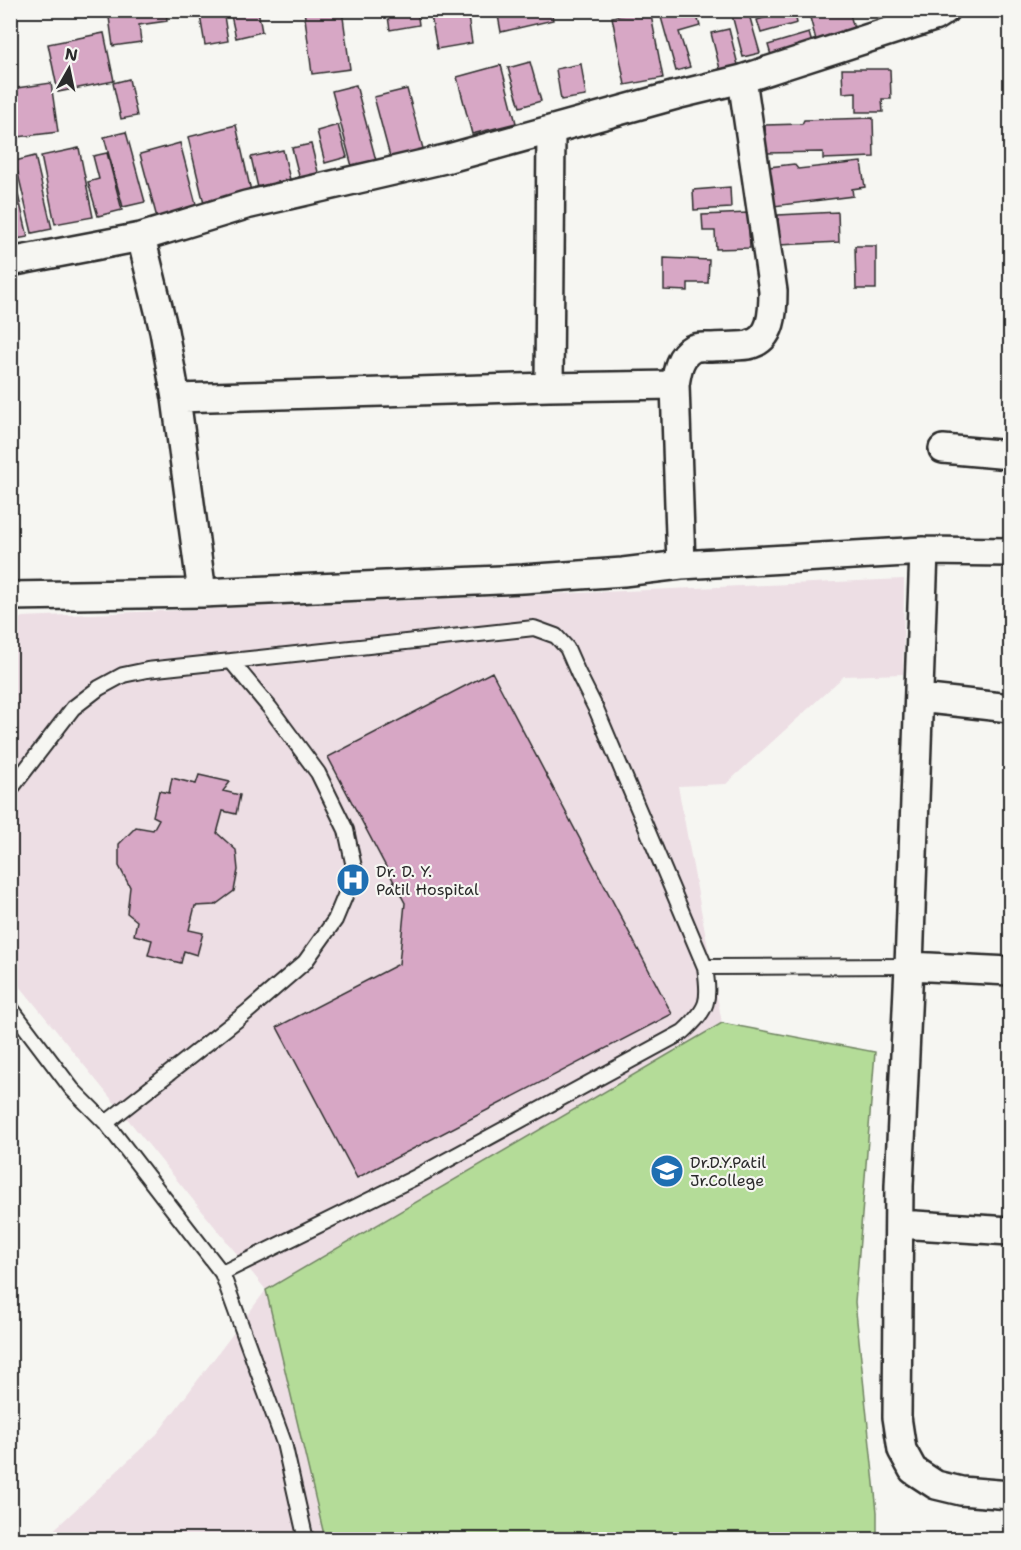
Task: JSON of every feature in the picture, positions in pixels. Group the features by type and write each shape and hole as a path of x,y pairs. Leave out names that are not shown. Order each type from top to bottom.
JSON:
{"street":[{"path":"10,262 141,237 246,205 449,158 742,79 934,17 945,10"},
{"path":"681,565 675,386 677,369 684,356 693,347 749,345 762,338 770,327 773,311 774,291 742,79"},
{"path":"549,387 551,130"},
{"path":"141,237 164,331 176,398 202,593"},
{"path":"176,398 549,387 675,386"},
{"path":"943,449 1011,455"},
{"path":"924,551 899,1186 897,1417 902,1450 914,1470 936,1485 961,1491 1011,1495"},
{"path":"10,596 202,593 523,579 623,572 681,565 924,551 1011,552"},
{"path":"919,698 1011,708"},
{"path":"909,966 1011,971"},
{"path":"898,1224 1011,1231"}],"lane":[{"path":"10,790 73,708 99,688 123,675 147,670 534,628 556,636 567,648 597,711 705,967 708,989 706,1005 698,1018 683,1032 416,1177 222,1273"},
{"path":"106,1123 248,1012 305,962 335,920 354,867 346,830 318,773 270,708 231,661"},
{"path":"705,967 909,966"},
{"path":"10,1007 72,1089 106,1123 222,1273 284,1443 306,1539"}],"shaded area":[{"path":"904,579 903,674 844,676 726,784 678,786 722,1023 875,1052 855,1302 877,1512 877,1539 44,1539 157,1434 266,1290 11,975 10,626 22,617"}],"green space":[{"name":"Dr.D.Y.Patil Jr.College","path":"722,1023 875,1052 855,1302 877,1512 877,1539 325,1539 266,1290"}],"building":[{"path":"108,10 166,10 167,21 139,25 141,42 113,46"},
{"path":"199,10 223,10 228,41 205,45"},
{"path":"258,10 262,32 236,38 230,11"},
{"path":"304,10 342,10 350,69 312,74"},
{"path":"387,10 417,10 419,25 390,30"},
{"path":"430,10 467,10 472,43 437,49"},
{"path":"497,10 551,10 553,20 501,32"},
{"path":"650,10 663,78 625,85 612,17"},
{"path":"659,10 695,10 700,26 679,32 690,67 676,71"},
{"path":"794,10 797,23 761,33 757,20"},
{"path":"808,10 849,10 854,29 816,40"},
{"path":"748,11 760,53 743,57 732,15"},
{"path":"729,29 739,69 721,73 711,33"},
{"path":"104,33 114,81 58,92 48,44"},
{"path":"809,33 814,50 773,62 768,45"},
{"path":"530,62 541,101 520,107 508,68"},
{"path":"581,64 586,96 561,100 556,69"},
{"path":"501,65 516,123 472,134 457,77"},
{"path":"842,69 890,69 891,99 882,99 883,112 856,112 856,92 843,93"},
{"path":"129,79 137,116 121,119 113,83"},
{"path":"51,83 58,132 10,138 10,89"},
{"path":"356,85 378,168 354,174 332,91"},
{"path":"407,89 425,156 392,164 374,97"},
{"path":"873,118 874,157 823,159 823,152 766,153 765,125 802,124 804,120"},
{"path":"236,125 252,196 205,208 188,137"},
{"path":"338,125 347,157 325,163 317,131"},
{"path":"126,132 145,202 123,207 104,137"},
{"path":"180,143 197,208 157,218 140,154"},
{"path":"311,144 319,176 300,180 292,148"},
{"path":"79,148 93,217 55,224 41,156"},
{"path":"283,150 291,184 259,192 251,157"},
{"path":"107,153 122,210 98,216 88,182 99,179 93,156"},
{"path":"35,156 52,229 32,233 15,161"},
{"path":"10,161 28,237 10,240"},
{"path":"861,162 865,187 852,189 853,196 774,206 769,167 794,164 798,169"},
{"path":"730,187 731,208 694,210 693,190"},
{"path":"838,212 839,242 779,245 778,215"},
{"path":"748,213 750,248 716,249 715,231 703,231 702,215"},
{"path":"855,246 876,246 876,289 856,289"},
{"path":"664,258 709,260 708,283 688,283 688,291 664,290"},
{"path":"492,672 672,1014 357,1178 277,1027 399,964 405,903 328,757"},
{"path":"199,775 230,782 223,791 240,795 236,814 223,811 217,833 236,850 238,870 234,891 215,905 195,906 189,930 203,933 197,955 184,951 181,963 148,955 152,940 134,935 137,921 127,913 130,887 119,866 119,844 136,827 153,830 159,819 153,816 159,791 169,793 172,778 196,784"}],"place":[{"name":"Dr. D. Y. Patil Hospital","path":"353,880"},
{"name":"Dr.D.Y.Patil Jr.College","path":"667,1171"}]}
